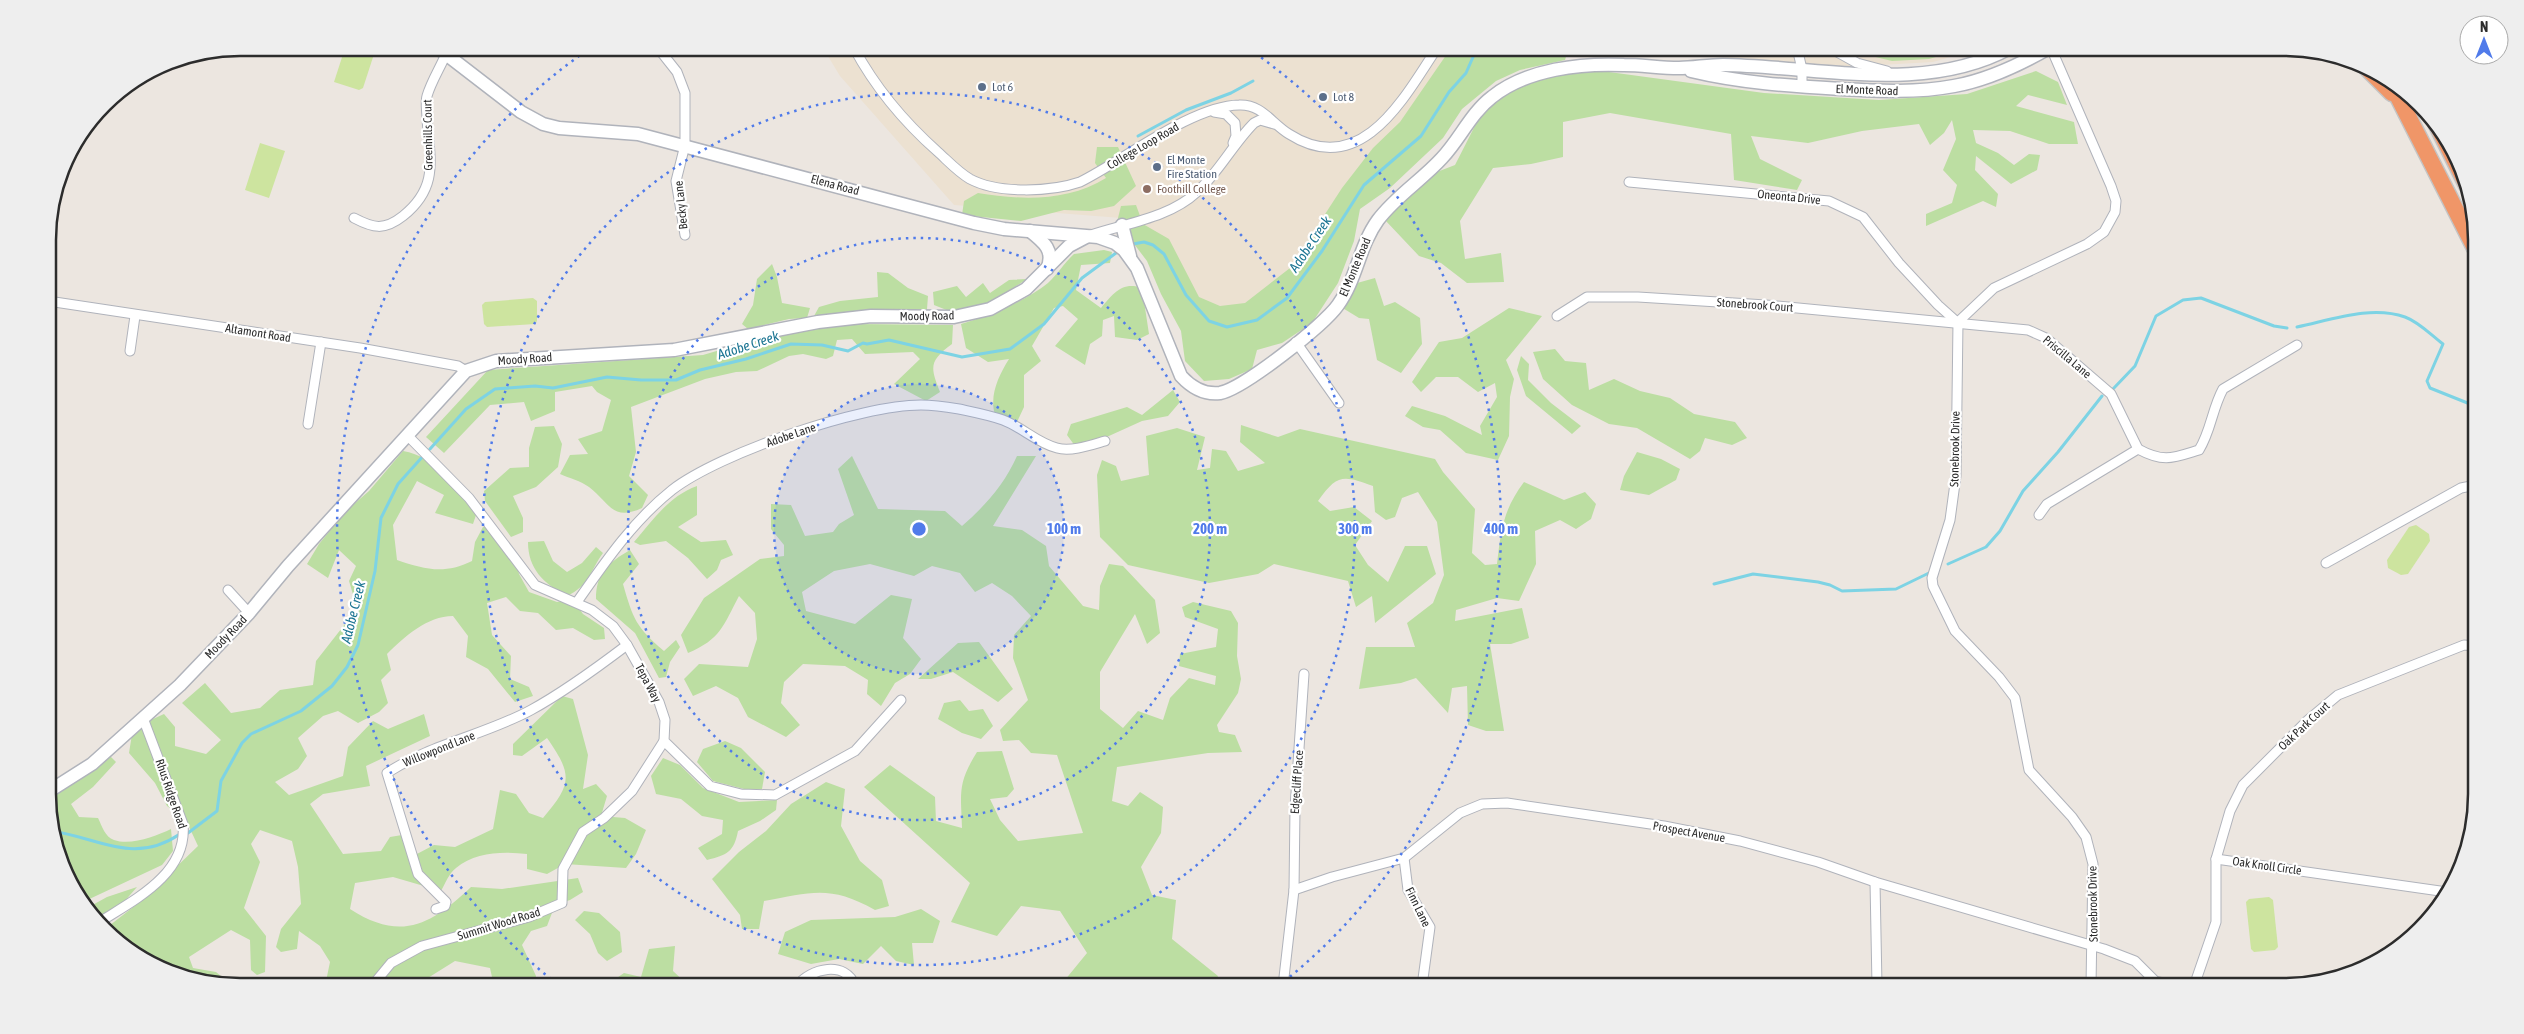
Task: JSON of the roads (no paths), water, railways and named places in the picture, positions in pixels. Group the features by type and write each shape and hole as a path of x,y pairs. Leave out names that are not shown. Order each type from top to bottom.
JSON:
{"highway":[{"path":"2387,87 2402,108"},
{"path":"2396,94 2467,233"}],"street":[{"name":"Greenhills Court","path":"354,218 371,227 381,227 398,220 422,198 428,183 430,166 426,97 440,56"},
{"name":"Elena Road","path":"449,56 522,112 543,124 560,128 638,134 952,218 1004,229 1088,236 1162,214 1178,206 1197,192 1256,121 1266,121 1278,126"},
{"name":"Becky Lane","path":"664,56 677,72 685,93 684,146 676,181 684,235"},
{"name":"College Loop Road","path":"858,56 868,73 903,119 960,172 983,184 1041,190 1068,186 1092,176 1170,129 1211,111 1230,106 1258,108 1278,126 1300,141 1313,145 1339,147 1357,142 1380,125 1396,108 1432,56"},
{"path":"1799,56 1802,69 1802,87"},
{"path":"1844,56 1870,67 1898,72 1920,72"},
{"name":"El Monte Road","path":"1088,236 1098,237 1115,243 1130,258 1152,302 1176,368 1194,388 1212,393 1229,390 1245,382 1329,316 1339,304 1353,277 1368,235 1386,209 1443,157 1480,108 1500,91 1531,77 1585,65 1623,64 1679,68 1721,65 1874,74 1920,72 1950,70 1995,56"},
{"name":"El Monte Road","path":"1679,68 1720,78 1802,87 1911,91 1954,86 1998,73 2033,56"},
{"path":"1958,322 1994,288 2096,239 2114,217 2116,201 2111,186 2054,56"},
{"name":"Elena Road","path":"1211,111 1226,114 1235,122 1236,136 1230,151"},
{"name":"Oneonta Drive","path":"1629,182 1829,201 1864,218 1899,263 1938,305 1958,322"},
{"path":"1122,225 1130,258"},
{"path":"1030,231 1043,241 1049,250 1050,258 1046,272"},
{"name":"Moody Road","path":"56,787 92,764 180,685 249,613 288,566 466,371 496,361 674,350 818,322 871,316 954,316 990,309 1026,289 1046,272 1069,246 1088,236"},
{"name":"Stonebrook Court","path":"1557,316 1587,297 1638,297 1766,305 1958,322"},
{"name":"Altamont Road","path":"56,303 321,342 458,366 466,371"},
{"path":"130,351 135,316"},
{"name":"Priscilla Lane","path":"1958,322 2028,330 2046,338 2111,394 2138,449"},
{"name":"Stonebrook Drive","path":"1958,322 1956,476 1950,520 1933,570 1933,586 1955,631 1999,677 2015,698 2029,770 2072,817 2086,838 2093,864 2091,978"},
{"path":"308,424 321,342"},
{"path":"1296,342 1339,403"},
{"path":"2039,515 2047,504 2138,449 2162,459 2170,459 2199,450 2208,436 2217,401 2223,389 2297,345"},
{"name":"Adobe Lane","path":"577,602 615,546 673,490 704,471 742,453 800,431 878,411 920,405 957,409 1004,420 1032,437 1058,448 1078,448 1105,441"},
{"name":"Tepa Way","path":"407,435 469,498 535,585 577,602 614,626 627,645 659,702 665,720 664,742"},
{"path":"2326,563 2460,488 2468,487"},
{"path":"228,590 249,613"},
{"name":"Willowpond Lane","path":"436,909 444,906 446,902 418,874 387,773 426,752 462,740 531,710 627,645"},
{"name":"Oak Park Court","path":"2216,859 2230,811 2243,785 2308,720 2338,694 2468,646"},
{"name":"Edgecliff Place","path":"1284,978 1294,890 1294,808 1304,674"},
{"path":"664,742 710,786 741,794 775,795 855,751 901,700"},
{"name":"Rhus Ridge Road","path":"105,919 144,894 174,866 185,838 183,824 143,718"},
{"name":"Summit Wood Road","path":"379,978 391,963 422,946 528,917 562,903 563,870 583,832 604,818 632,791 664,742"},
{"name":"Prospect Avenue","path":"1294,890 1332,877 1404,858 1460,813 1482,804 1507,804 1664,826 1740,841 1818,862 1875,882 2093,945"},
{"name":"Finn Lane","path":"1404,858 1408,890 1430,927 1423,978"},
{"name":"Oak Knoll Circle","path":"2197,978 2216,922 2216,859 2440,891"},
{"path":"1875,882 1877,978"},
{"path":"2093,945 2135,961 2152,978"},
{"path":"803,978 824,969 842,972 848,978"}],"waterway":[{"name":"Adobe Creek","path":"1133,244 1144,242 1153,245 1164,254 1186,295 1209,321 1227,327 1257,320 1287,298 1322,251 1364,185 1421,136 1449,92 1466,73 1473,56"},
{"path":"1138,136 1186,110 1231,93 1253,81"},
{"name":"Adobe Creek","path":"430,449 466,409 495,389 535,386 553,388 607,377 641,380 676,380 700,370 746,359 791,344 822,345 848,351 863,343 889,340 962,357 1010,349 1044,324 1082,278 1116,253"},
{"path":"2113,389 2135,366 2156,316 2183,300 2201,298 2274,326 2287,328"},
{"path":"2297,327 2365,313 2392,314 2410,319 2443,344 2427,381 2430,388 2468,403"},
{"path":"1948,564 1986,547 2000,531 2023,491 2058,452 2102,396"},
{"name":"Adobe Creek","path":"188,833 217,811 221,781 242,743 251,734 301,711 332,686 347,667 358,645 375,571 381,518 398,484 424,455"},
{"path":"1714,584 1753,574 1818,582 1842,591 1896,589 1931,572"},
{"name":"Adobe Creek","path":"61,833 131,849 147,848 163,843 180,834"}],"place":[{"name":"Lot 6","path":"982,87"},
{"name":"Lot 8","path":"1323,97"},
{"name":"El Monte Fire Station","path":"1157,167"},
{"name":"Foothill College","path":"1147,189"}]}
